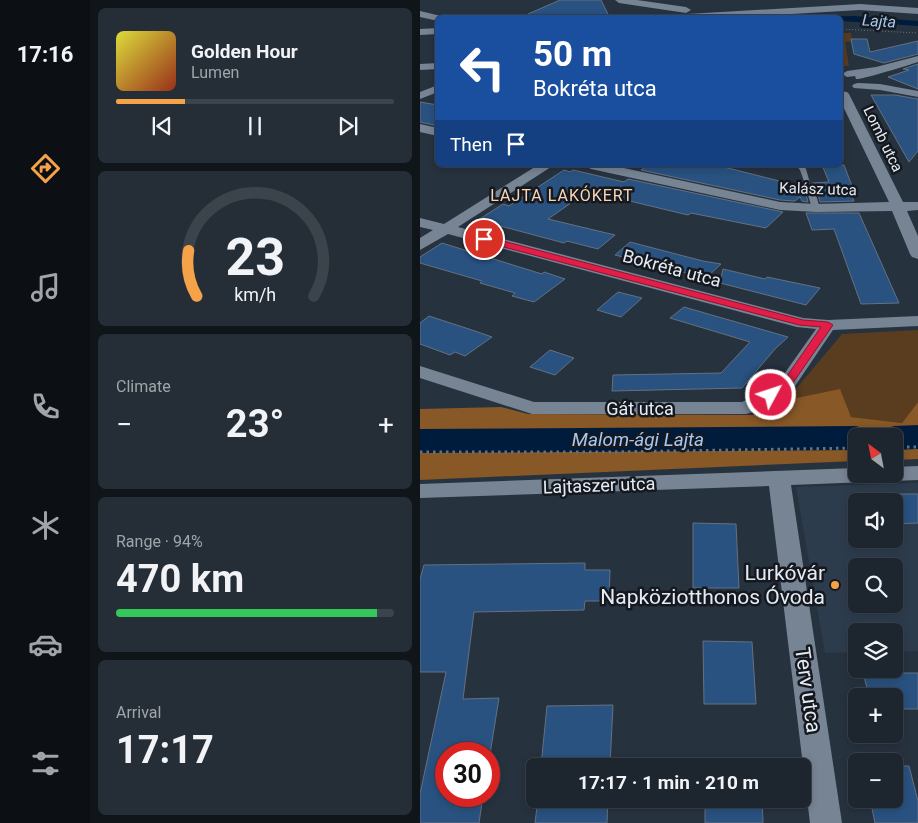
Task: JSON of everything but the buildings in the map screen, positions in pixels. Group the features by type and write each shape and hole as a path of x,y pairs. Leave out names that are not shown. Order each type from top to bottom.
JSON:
{"street":[{"path":"619,0 715,14"},
{"path":"860,7 870,0"},
{"path":"758,12 760,8 768,4"},
{"path":"704,15 860,7 918,11"},
{"path":"420,14 435,17"},
{"path":"420,32 435,31"},
{"path":"851,86 844,74 876,70 918,59"},
{"path":"420,66 435,66"},
{"path":"851,86 876,70"},
{"path":"851,86 880,87 918,94"},
{"name":"Lomb utca","path":"851,86 859,126 898,207 918,254"},
{"path":"420,96 435,89"},
{"path":"843,126 859,126"},
{"path":"420,128 435,131"},
{"path":"420,245 544,167"},
{"name":"Kalász utca","path":"600,167 780,206 814,202 898,207 918,206"},
{"name":"Bokréta utca","path":"420,222 803,323 828,325 918,321"},
{"name":"Gát utca","path":"420,372 532,408 746,408 784,388 828,325"},
{"name":"Lajtaszer utca","path":"420,491 918,473"},
{"name":"Terv utca","path":"779,479 826,823"}],"lane":[{"path":"801,167 808,183"}],"path":[{"path":"843,29 918,34"},
{"path":"903,447 918,447"},
{"path":"420,452 608,452 848,448"}],"shaded area":[{"path":"843,33 851,33 852,41 845,42 849,66 843,66"},
{"path":"918,330 918,402 902,423 851,417 774,415 842,334"},
{"path":"840,389 851,417 902,423 918,402 918,459 903,460 903,428 848,428 848,461 420,480 420,409 501,407 528,414 774,415 792,399"},
{"name":"Lurkóvár Napköziotthonos Óvoda","path":"918,483 918,651 903,652 903,623 848,623 848,652 825,653 796,487"}],"water":[{"name":"Lajta","path":"843,16 918,21 918,26 843,21"}],"waterway":[{"name":"Malom-ági Lajta","path":"903,438 918,437"},
{"name":"Malom-ági Lajta","path":"420,441 848,438"}],"place":[{"name":"Lurkóvár Napköziotthonos Óvoda","path":"835,585"}],"district":[{"name":"LAJTA LAKÓKERT","path":"562,195"}],"route":[{"path":"484,239 803,323 828,325 784,388 771,395"}]}
